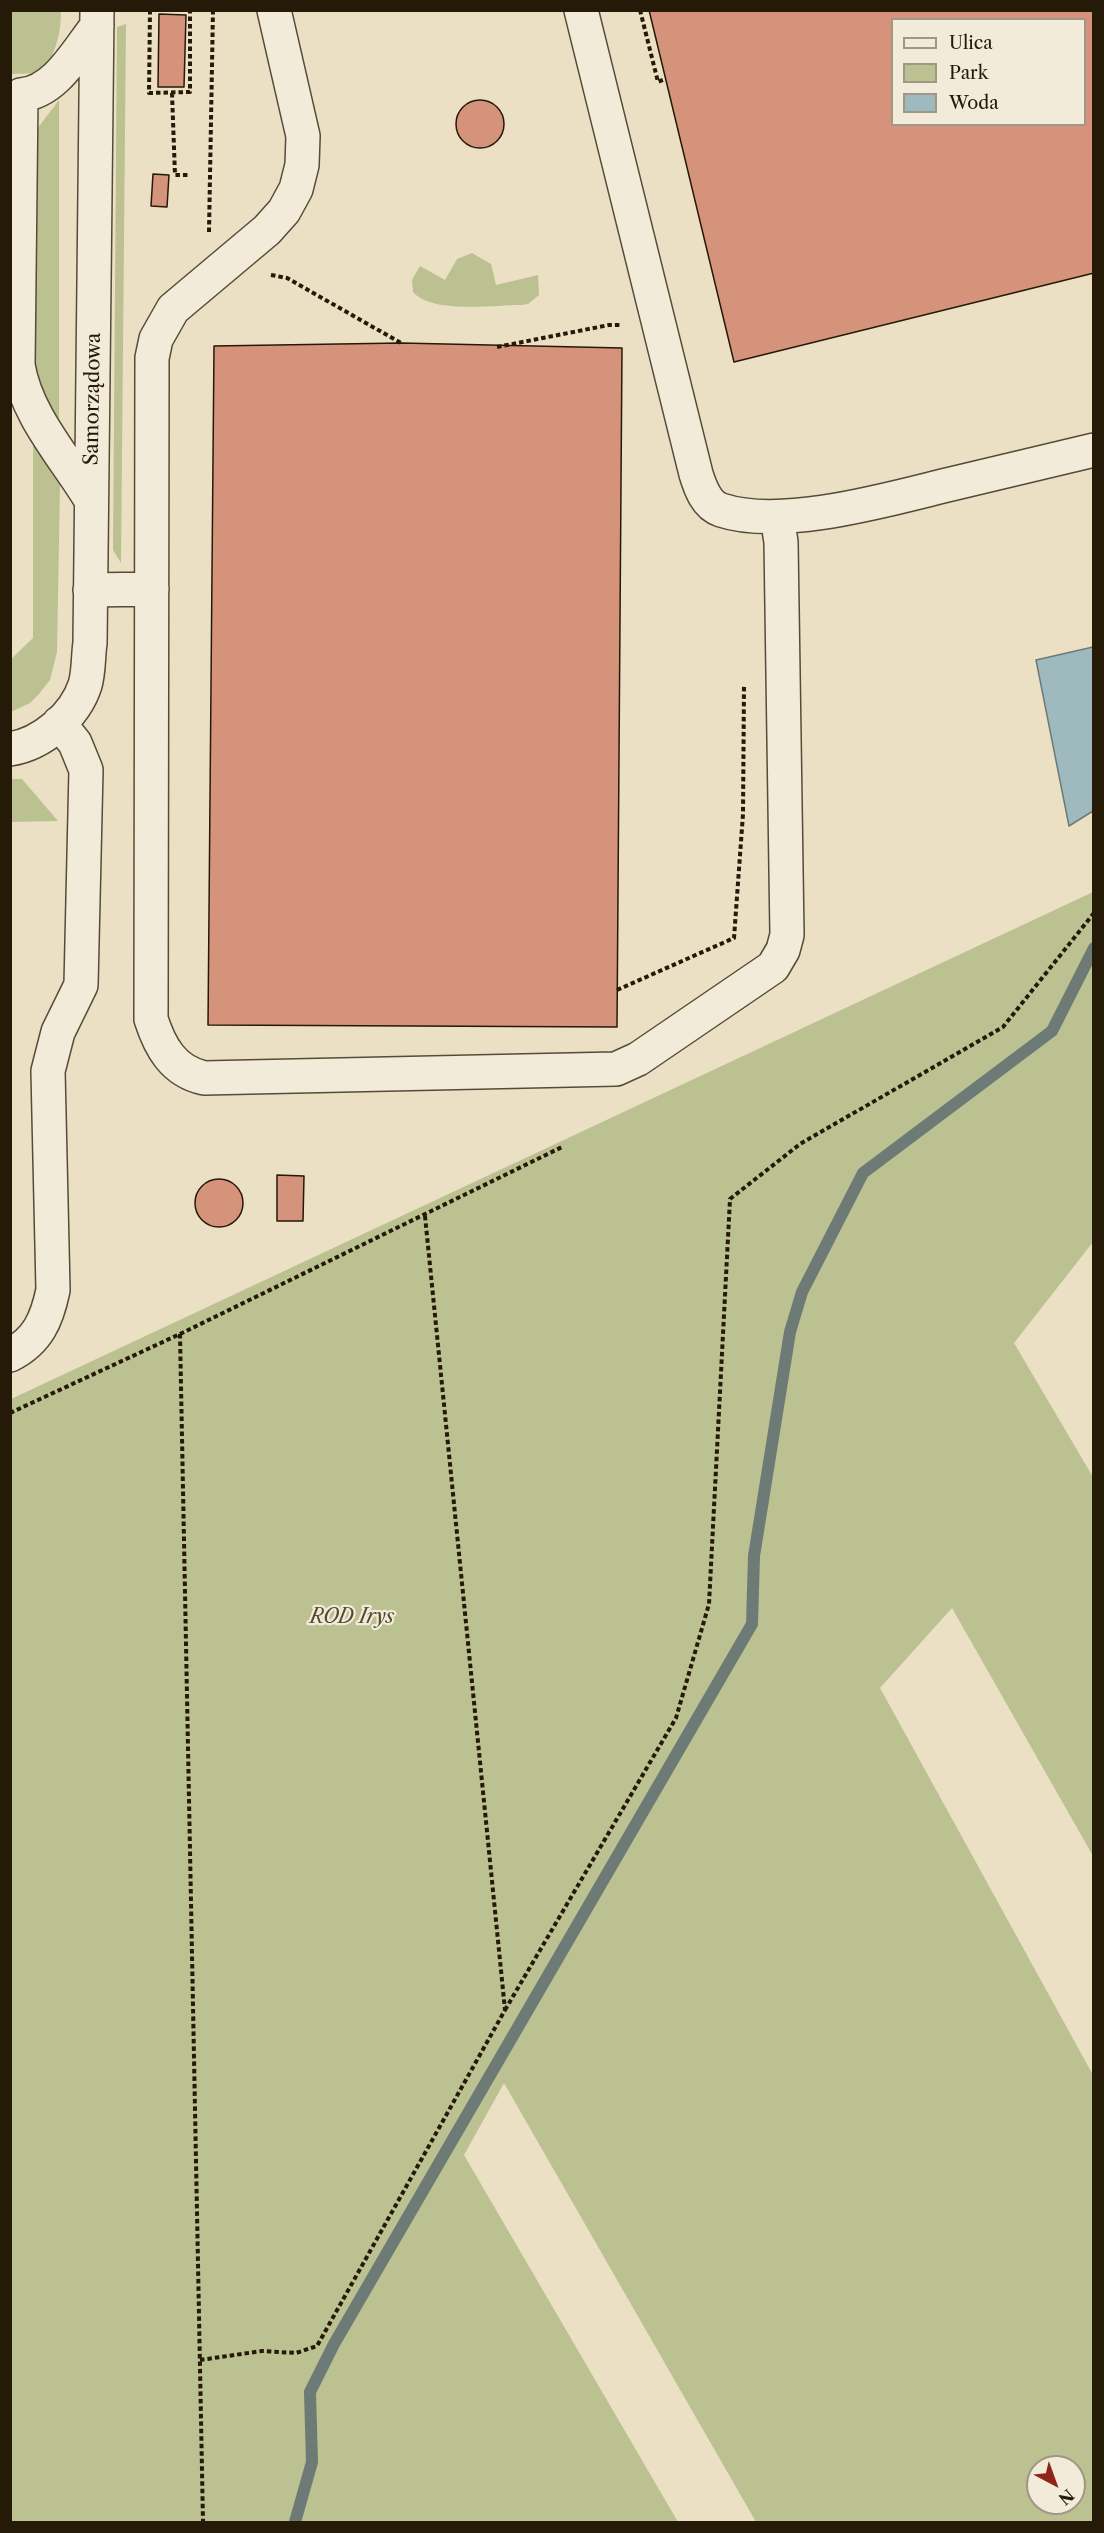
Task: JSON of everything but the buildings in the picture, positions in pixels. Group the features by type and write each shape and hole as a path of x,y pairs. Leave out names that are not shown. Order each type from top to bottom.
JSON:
{"street":[{"path":"274,10 303,136 302,165 296,189 284,211 267,230 173,309 156,339 152,358 151,1018 165,1052 176,1065 191,1075 204,1078 599,1072 616,1069 638,1059 772,967 783,950 787,934 781,542 777,517"},
{"path":"581,10 702,491 720,510 777,517 808,514 899,496 1094,450"},
{"path":"91,500 34,413 21,388 16,95 34,94 46,87 97,18"},
{"name":"Samorządowa","path":"10,749 23,747 59,723 70,712 85,685 90,643 97,18"},
{"path":"90,590 152,589"},
{"path":"10,1355 33,1340 48,1316 53,1290 48,1071 58,1032 81,985 86,770 75,743 59,723"}],"path":[{"path":"150,10 150,93 190,93 190,10"},
{"path":"640,10 658,82 665,79"},
{"path":"172,93 175,175 188,175"},
{"path":"496,347 618,324 632,331 633,342 661,335"},
{"path":"617,990 734,938 743,814 744,682"},
{"path":"200,2360 261,2351 296,2353 317,2346 505,2010 676,1718 709,1604 730,1199 800,1144 1003,1027 1094,913"},
{"path":"10,1413 425,1216 562,1147"},
{"path":"425,1216 505,2010"},
{"path":"180,1334 203,2523"}],"green space":[{"path":"10,11 61,11 56,43 43,73 11,74"},
{"path":"126,24 121,563 113,550 117,27"},
{"path":"59,100 59,429 34,390 34,133"},
{"path":"472,253 491,264 496,285 538,275 539,295 528,304 464,307 434,303 422,299 413,292 412,280 420,266 445,280 457,259"},
{"path":"33,441 60,484 57,652 50,680 30,703 11,712 11,659 33,638"},
{"path":"11,779 22,779 58,821 11,822"},
{"name":"ROD Irys","path":"1093,892 1093,1242 1014,1343 1093,1477 1093,1856 952,1608 880,1688 1093,2075 1093,2522 756,2522 504,2083 464,2155 678,2522 11,2522 11,1399"}],"water":[{"path":"1093,647 1093,811 1069,826 1036,660"}],"waterway":[{"path":"295,2522 312,2462 310,2392 334,2344 752,1624 754,1556 790,1332 802,1292 863,1173 1052,1031 1094,948"}]}
